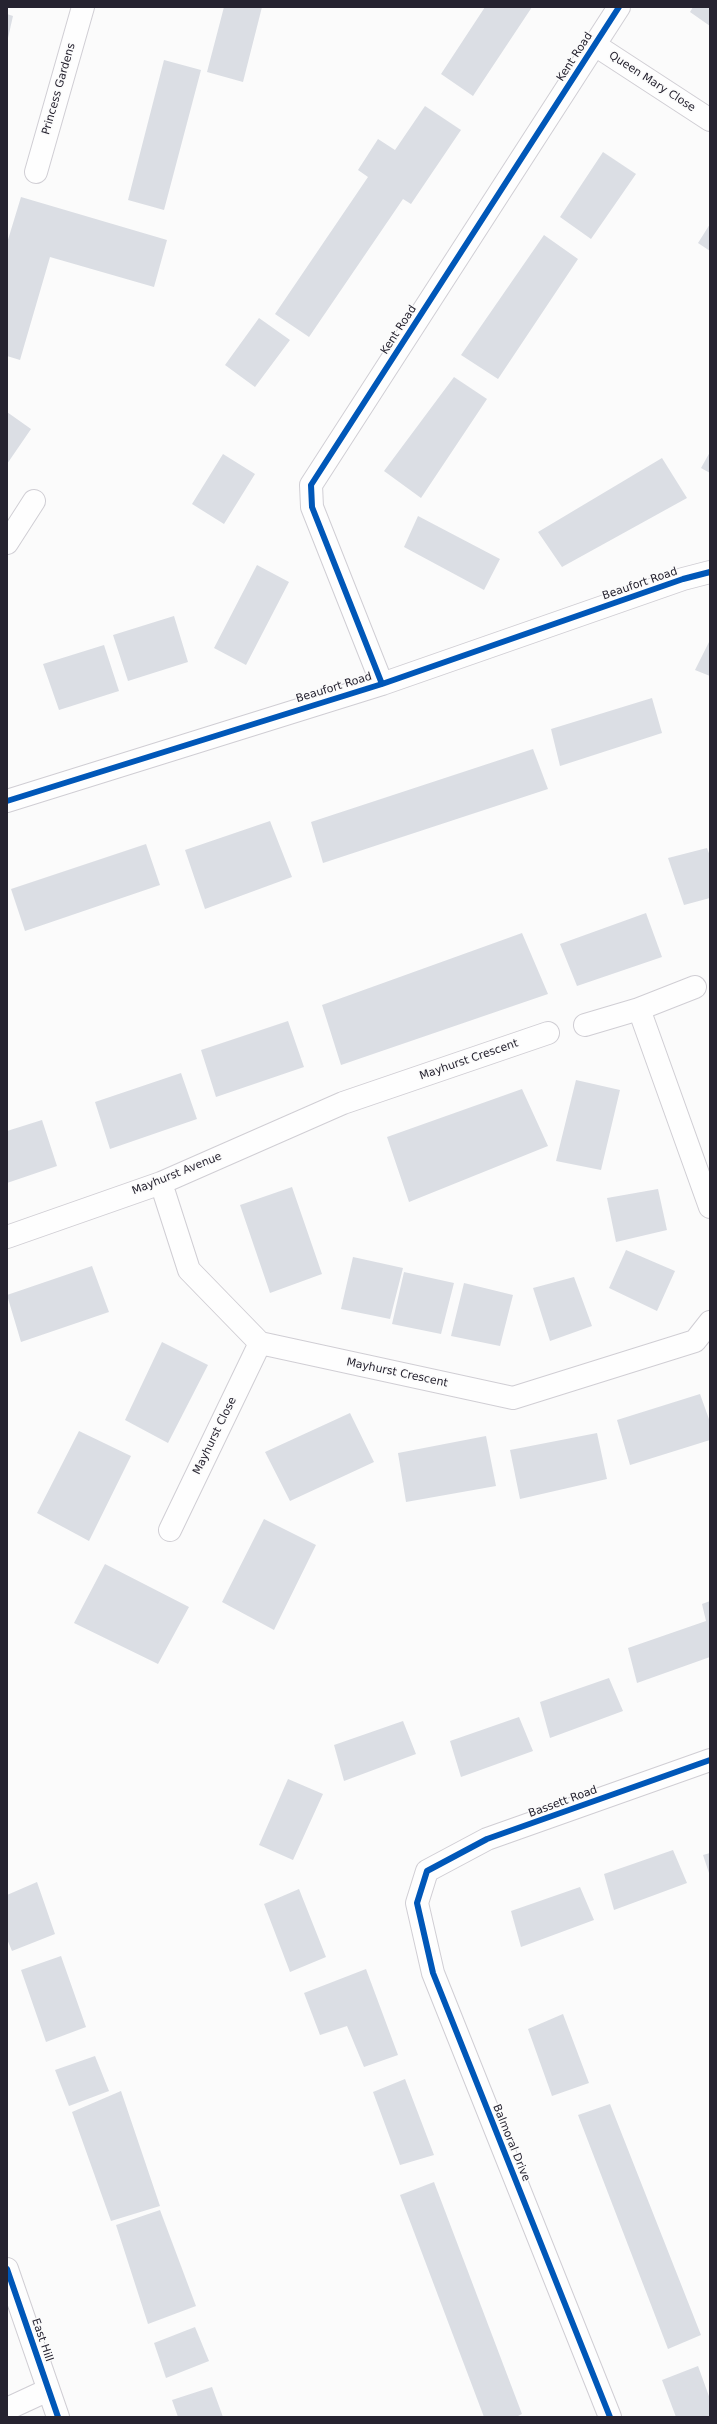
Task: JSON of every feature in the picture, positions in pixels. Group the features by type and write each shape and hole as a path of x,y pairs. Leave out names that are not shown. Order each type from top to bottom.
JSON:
{"street":[{"name":"Princess Gardens","path":"36,172 83,7"},
{"name":"Kent Road","path":"382,684 312,507 311,485 619,7"},
{"name":"Queen Mary Close","path":"595,45 710,120"},
{"path":"7,542 34,501"},
{"name":"Beaufort Road","path":"7,802 382,684 683,579 710,572"},
{"path":"584,1025 639,1009 695,987"},
{"path":"639,1009 710,1207"},
{"name":"Mayhurst Crescent","path":"344,1103 548,1033"},
{"name":"Mayhurst Avenue","path":"7,1237 161,1183 344,1103"},
{"path":"161,1183 189,1270 260,1343"},
{"name":"Mayhurst Crescent","path":"260,1343 513,1398 695,1341 710,1322"},
{"name":"Mayhurst Close","path":"170,1530 260,1343"},
{"name":"Bassett Road","path":"427,1871 487,1839 710,1760"},
{"name":"Balmoral Drive","path":"427,1871 417,1903 433,1973 610,2417"},
{"name":"East Hill","path":"7,2269 58,2417"},
{"path":"7,2409 48,2390"}],"building":[{"path":"224,7 262,7 243,82 207,72"},
{"path":"485,7 532,7 473,96 441,74"},
{"path":"693,7 710,7 710,26 690,12"},
{"path":"7,14 13,16 8,38 7,37"},
{"path":"164,60 201,70 164,210 128,200"},
{"path":"425,106 461,130 411,204 403,199 309,337 275,314 368,177 358,170 378,139 395,150"},
{"path":"603,152 636,174 591,239 560,217"},
{"path":"21,197 167,240 154,287 50,257 20,360 7,356 7,243"},
{"path":"710,224 710,251 698,243"},
{"path":"544,235 578,259 498,379 461,355"},
{"path":"259,318 290,340 255,387 225,365"},
{"path":"454,377 487,399 421,498 384,471"},
{"path":"7,412 31,429 7,464"},
{"path":"710,452 710,473 701,468"},
{"path":"223,454 255,474 224,524 192,504"},
{"path":"662,458 687,498 562,567 538,532"},
{"path":"418,516 500,559 484,590 404,547"},
{"path":"257,565 289,582 246,665 214,648"},
{"path":"174,616 188,662 128,681 113,635"},
{"path":"710,640 710,676 695,670"},
{"path":"104,645 119,691 59,710 43,664"},
{"path":"652,698 662,733 560,766 551,729"},
{"path":"533,749 548,789 323,863 311,822"},
{"path":"270,821 292,877 205,909 185,850"},
{"path":"146,844 160,885 25,931 11,889"},
{"path":"707,848 710,856 710,898 684,905 668,858"},
{"path":"646,913 662,957 577,986 560,944"},
{"path":"522,933 548,994 341,1065 322,1005"},
{"path":"288,1021 304,1067 216,1097 201,1050"},
{"path":"181,1073 197,1119 110,1149 95,1102"},
{"path":"576,1080 620,1090 601,1170 556,1161"},
{"path":"522,1089 548,1146 409,1202 387,1137"},
{"path":"42,1120 57,1166 7,1183 7,1131"},
{"path":"292,1187 322,1274 270,1293 240,1205"},
{"path":"658,1189 667,1230 616,1242 607,1198"},
{"path":"626,1250 675,1271 657,1311 609,1288"},
{"path":"353,1257 403,1268 390,1319 341,1309"},
{"path":"92,1266 109,1312 21,1342 7,1295"},
{"path":"404,1272 454,1283 441,1334 392,1324"},
{"path":"574,1277 592,1326 550,1341 533,1288"},
{"path":"464,1283 513,1295 500,1346 451,1336"},
{"path":"162,1342 208,1365 168,1443 125,1420"},
{"path":"700,1394 710,1422 710,1440 630,1465 617,1420"},
{"path":"350,1413 374,1462 290,1501 265,1452"},
{"path":"79,1431 131,1456 89,1541 37,1513"},
{"path":"597,1433 607,1479 520,1499 510,1450"},
{"path":"486,1436 496,1486 406,1502 398,1453"},
{"path":"264,1519 316,1545 274,1630 222,1602"},
{"path":"105,1564 189,1607 158,1664 74,1623"},
{"path":"710,1601 710,1657 637,1683 628,1648 706,1621 702,1604"},
{"path":"609,1678 623,1711 550,1738 540,1702"},
{"path":"519,1717 533,1751 461,1777 450,1741"},
{"path":"403,1721 416,1754 344,1781 334,1745"},
{"path":"288,1779 323,1794 293,1860 259,1845"},
{"path":"673,1850 687,1883 614,1910 604,1874"},
{"path":"710,1853 710,1876 703,1855"},
{"path":"37,1882 55,1934 12,1951 7,1939 7,1895"},
{"path":"580,1887 594,1920 521,1947 511,1911"},
{"path":"299,1889 326,1957 290,1972 264,1904"},
{"path":"61,1956 86,2027 46,2042 21,1970"},
{"path":"366,1969 398,2055 364,2067 347,2026 320,2035 304,1993"},
{"path":"563,2014 589,2083 552,2096 528,2029"},
{"path":"95,2056 109,2091 69,2106 55,2070"},
{"path":"405,2079 434,2155 400,2165 373,2092"},
{"path":"121,2091 160,2206 111,2221 72,2112"},
{"path":"610,2104 701,2335 668,2349 578,2115"},
{"path":"434,2182 522,2414 516,2417 484,2417 400,2195"},
{"path":"160,2210 196,2306 148,2324 116,2225"},
{"path":"195,2327 209,2361 166,2378 154,2343"},
{"path":"698,2366 710,2399 710,2417 676,2417 662,2380"},
{"path":"212,2387 223,2417 178,2417 172,2400"}],"cycle path":[{"path":"382,684 312,507 311,485 619,7"},
{"path":"7,801 382,684 683,579 710,572"},
{"path":"610,2417 433,1973 417,1903 427,1871 487,1839 710,1760"},
{"path":"7,2269 58,2417"}]}
